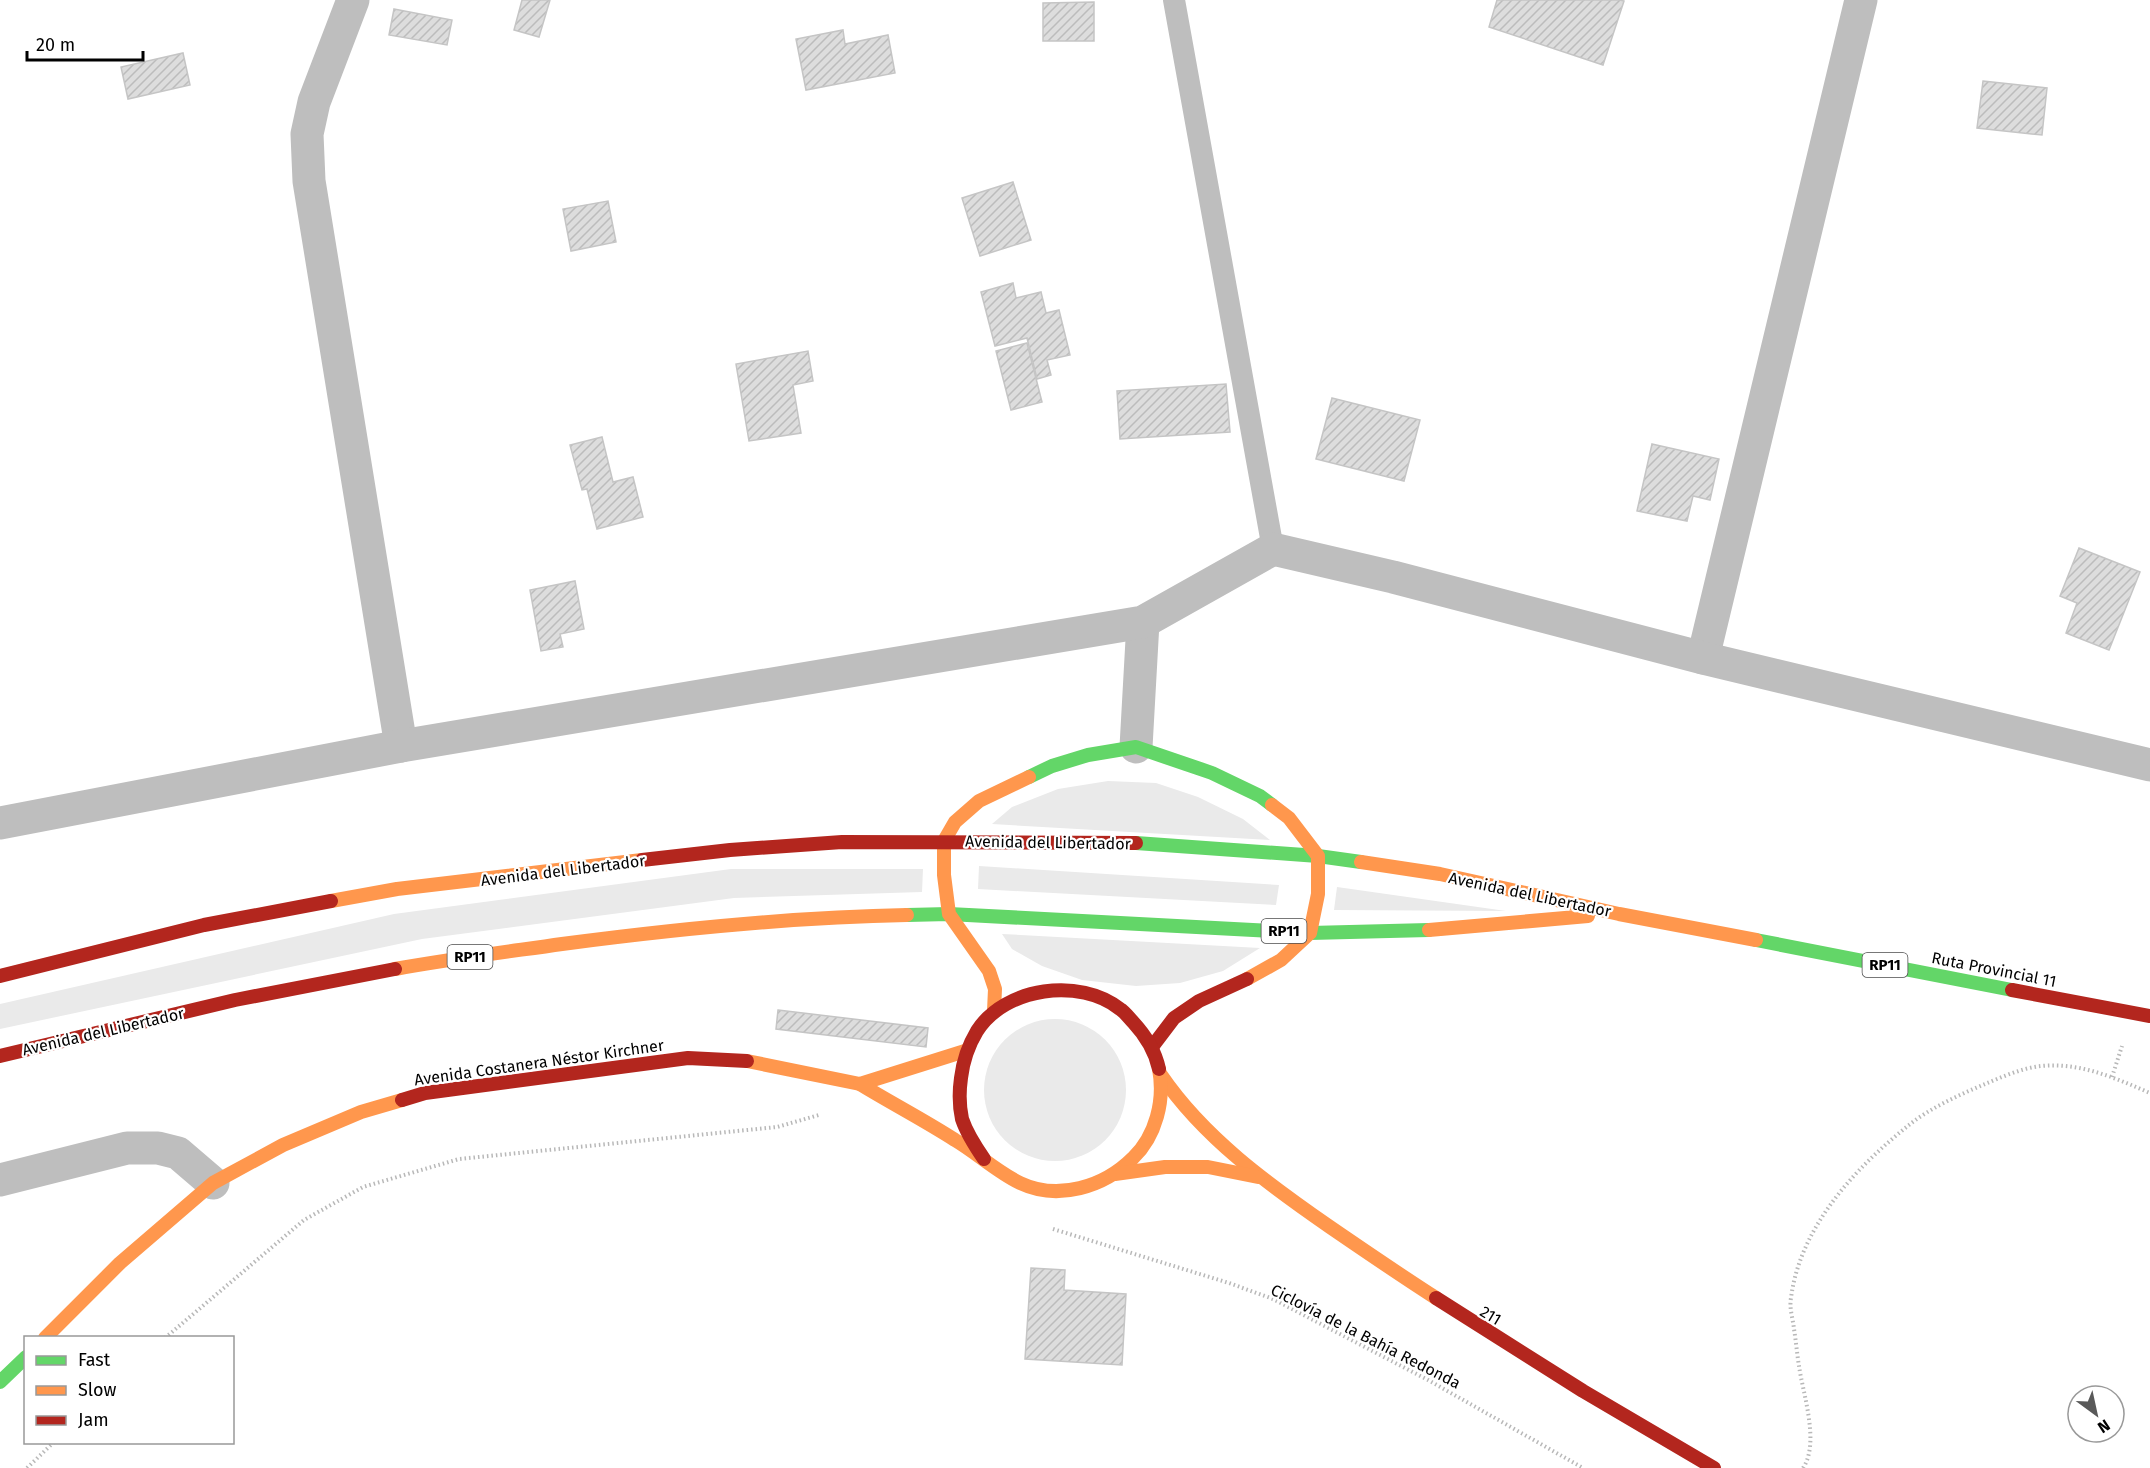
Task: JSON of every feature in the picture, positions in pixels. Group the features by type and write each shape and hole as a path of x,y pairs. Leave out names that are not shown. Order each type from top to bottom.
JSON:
{"main road":[{"path":"994,1011 995,989 989,971 949,914 944,875 944,841 954,822 979,801 1052,766 1088,755 1136,747 1212,773 1260,796 1289,818 1318,856 1318,894 1310,933 1281,960 1240,983 1199,1001 1174,1018 1152,1047"},
{"name":"Avenida del Libertador","path":"0,976 204,925 397,889 730,850 842,842 1139,843 1318,856 1440,874 1619,914"},
{"name":"Avenida del Libertador","path":"0,1056 235,1000 433,962 682,929 829,916 949,914 1310,933 1447,929 1619,914"},
{"name":"Ruta Provincial 11","path":"1619,914 2150,1016"},
{"path":"860,1084 984,1159 1007,1177 1033,1188 1061,1191 1089,1187 1115,1174 1137,1156 1153,1131 1161,1104 1161,1075 1152,1047 1136,1023 1114,1003 1088,992 1055,988 1023,995 994,1011 973,1036 965,1051 958,1079 959,1108 968,1135 984,1159"},
{"name":"Avenida Costanera Néstor Kirchner","path":"47,1336 120,1263 213,1183 293,1141 361,1112 425,1093 688,1058 742,1060 860,1084 965,1051"},
{"name":"211","path":"1161,1075 1186,1109 1218,1142 1260,1178 1463,1318 1714,1468"},
{"name":"211","path":"1115,1174 1165,1167 1208,1167 1260,1178"},
{"path":"0,1382 24,1359"}],"street":[{"path":"352,0 314,102 307,134 309,181 401,746"},
{"path":"1703,658 1862,0"},
{"path":"0,822 401,746 1143,622 1273,549 1393,577 1703,658 2150,765"},
{"path":"1136,747 1143,622"},
{"path":"0,1180 127,1148 158,1148 178,1153 213,1183"}],"lane":[{"path":"1174,0 1273,549"}],"path":[{"path":"1803,1468 1808,1455 1809,1433 1806,1399 1799,1367 1790,1300 1798,1263 1816,1228 1845,1184 1910,1124 1959,1095 2006,1075 2041,1066 2089,1068 2150,1093"},
{"path":"167,1336 304,1220 363,1187 459,1159 777,1127 828,1112"},
{"name":"Ciclovía de la Bahía Redonda","path":"1051,1228 1229,1283 1273,1299 1428,1380 1583,1468"},
{"path":"27,1468 53,1444"}],"shaded area":[{"path":"1108,781 1156,783 1198,797 1243,819 1270,840 992,824 1012,807 1058,789"},
{"path":"979,866 1279,885 1276,905 978,889"},
{"path":"731,869 923,869 922,892 734,898 422,939 0,1029 0,1004 394,914"},
{"path":"1337,887 1506,911 1334,910"},
{"path":"1002,934 1260,948 1223,971 1180,983 1136,986 1082,980 1042,966 1012,949"},
{"path":"1055,1019 1082,1024 1105,1040 1121,1063 1126,1090 1121,1117 1105,1140 1082,1156 1055,1161 1028,1156 1005,1140 989,1117 984,1090 989,1063 1005,1040 1028,1024"}],"building":[{"path":"522,0 550,0 539,37 514,30"},
{"path":"1497,0 1624,1 1603,65 1489,27"},
{"path":"1094,2 1094,41 1043,41 1043,3"},
{"path":"394,9 452,20 447,45 389,35"},
{"path":"843,30 845,44 888,35 895,73 806,90 796,39"},
{"path":"183,53 190,85 128,99 121,67"},
{"path":"1983,81 2047,88 2042,135 1977,128"},
{"path":"1013,182 1031,240 980,256 962,198"},
{"path":"608,201 616,242 571,251 563,209"},
{"path":"1013,283 1016,298 1041,292 1046,313 1059,310 1070,355 1047,360 1051,375 1037,379 1027,338 995,346 981,292"},
{"path":"1027,343 1042,402 1011,410 996,351"},
{"path":"808,351 813,381 793,385 801,433 749,441 736,364"},
{"path":"1226,384 1230,432 1120,439 1117,391"},
{"path":"1332,398 1420,420 1404,481 1316,459"},
{"path":"602,437 613,482 633,477 643,517 597,529 587,489 582,490 570,445"},
{"path":"1652,444 1719,459 1710,500 1693,496 1687,521 1637,511"},
{"path":"2079,548 2140,572 2109,650 2066,633 2077,603 2060,596"},
{"path":"575,581 584,629 560,634 563,647 541,651 530,590"},
{"path":"778,1010 928,1028 926,1047 776,1029"},
{"path":"1031,1268 1065,1270 1064,1290 1126,1294 1122,1365 1025,1359"}],"traffic: fast":[{"path":"1029,777 1052,766 1088,755 1136,747 1212,773 1260,796 1272,805"},
{"path":"1136,843 1318,856 1361,862"},
{"path":"907,915 949,914 1310,933 1429,930"},
{"path":"1756,940 2012,990"},
{"path":"0,1382 24,1359"}],"traffic: slow":[{"path":"994,1011 995,989 989,971 949,914 944,875 944,841 955,822 979,801 1029,777"},
{"path":"1247,979 1281,960 1310,933 1318,894 1318,856 1289,818 1272,805"},
{"path":"331,901 397,889 642,860"},
{"path":"1361,862 1440,874 1619,914 1756,940"},
{"path":"395,969 562,944 691,929 820,918 907,915"},
{"path":"1429,930 1588,916"},
{"path":"747,1061 860,1084 965,1051"},
{"path":"860,1084 963,1145 1020,1183 1050,1191 1065,1191 1108,1177 1141,1149 1157,1117 1161,1093 1159,1069"},
{"path":"1161,1075 1197,1119 1261,1177 1330,1227 1436,1298"},
{"path":"47,1336 120,1263 213,1183 283,1145 361,1112 402,1100"},
{"path":"1115,1174 1165,1167 1208,1167 1258,1177"}],"traffic: jam":[{"path":"642,860 730,850 842,842 1136,843"},
{"path":"0,976 204,925 331,901"},
{"path":"0,1056 235,1000 395,969"},
{"path":"1152,1047 1174,1018 1199,1001 1247,979"},
{"path":"984,1159 962,1119 961,1078 966,1054 977,1031 990,1016 1006,1004 1024,996 1065,990 1104,999 1124,1012 1142,1033 1152,1049 1159,1069"},
{"path":"2012,990 2150,1016"},
{"path":"402,1100 425,1093 688,1058 747,1061"},
{"path":"1436,1298 1583,1391 1714,1468"}]}
